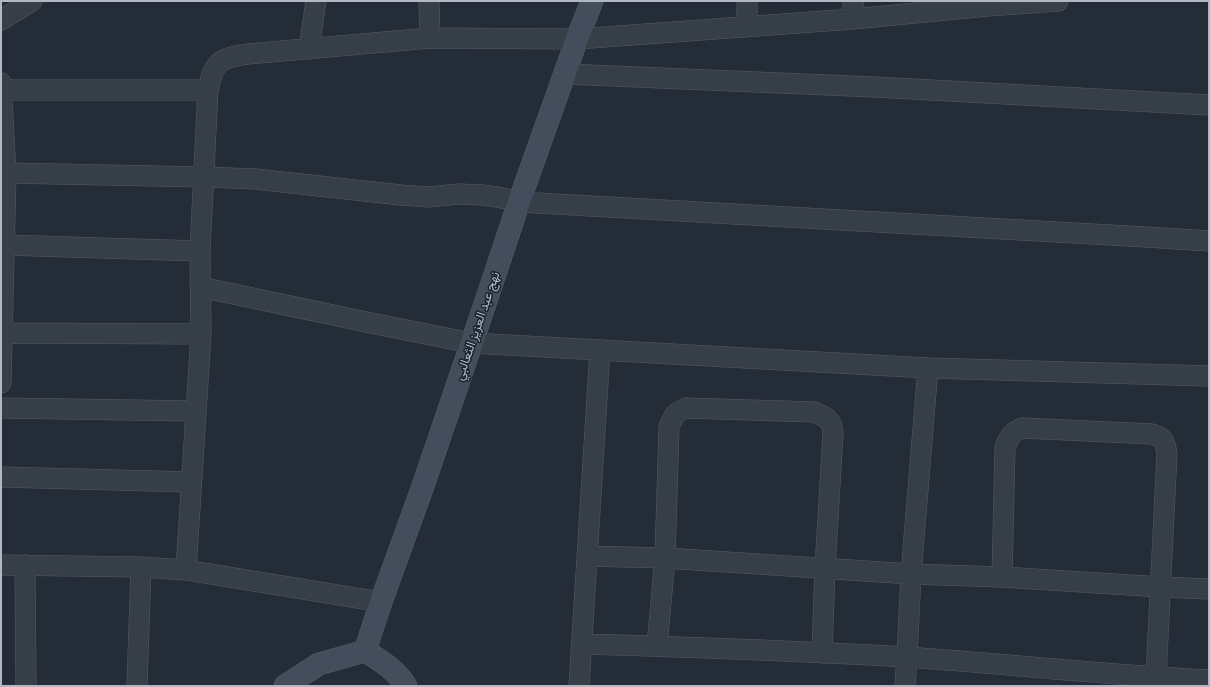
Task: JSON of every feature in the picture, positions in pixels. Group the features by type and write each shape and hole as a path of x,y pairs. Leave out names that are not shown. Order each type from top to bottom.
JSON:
{"street":[{"path":"1,20 32,1"},
{"path":"309,49 316,1"},
{"path":"429,1 430,38"},
{"name":"نهج عبد العزيز الثعالبي","path":"365,652 519,202 592,1"},
{"path":"747,1 747,27"},
{"path":"186,570 201,334 200,251 205,177 208,90 213,71 218,64 225,59 248,54 430,38 577,39 747,27 853,10 1058,1"},
{"path":"565,74 875,87 1209,105"},
{"path":"1,383 4,245 2,87 208,90"},
{"path":"4,165 255,179 428,197 459,194 482,195 519,202 1209,241"},
{"path":"4,245 200,251"},
{"path":"200,287 471,343 928,368 1209,376"},
{"path":"2,333 201,334"},
{"path":"579,686 600,350"},
{"path":"905,686 911,574 928,368"},
{"path":"1,408 196,411"},
{"path":"657,646 665,558 669,427 673,417 678,411 686,408 814,412 829,420 833,433 822,653"},
{"path":"1002,577 1006,448 1009,438 1014,432 1022,428 1152,434 1160,436 1165,442 1167,454 1156,677"},
{"path":"1,477 191,482"},
{"path":"588,556 665,558 911,574 1002,577 1161,587 1209,588"},
{"path":"1,565 141,567 186,570 381,602"},
{"path":"25,565 26,686"},
{"path":"138,686 141,567"},
{"path":"582,644 907,657 1209,680"},
{"path":"285,686 319,664 365,652 388,666 402,679 406,686"}]}
